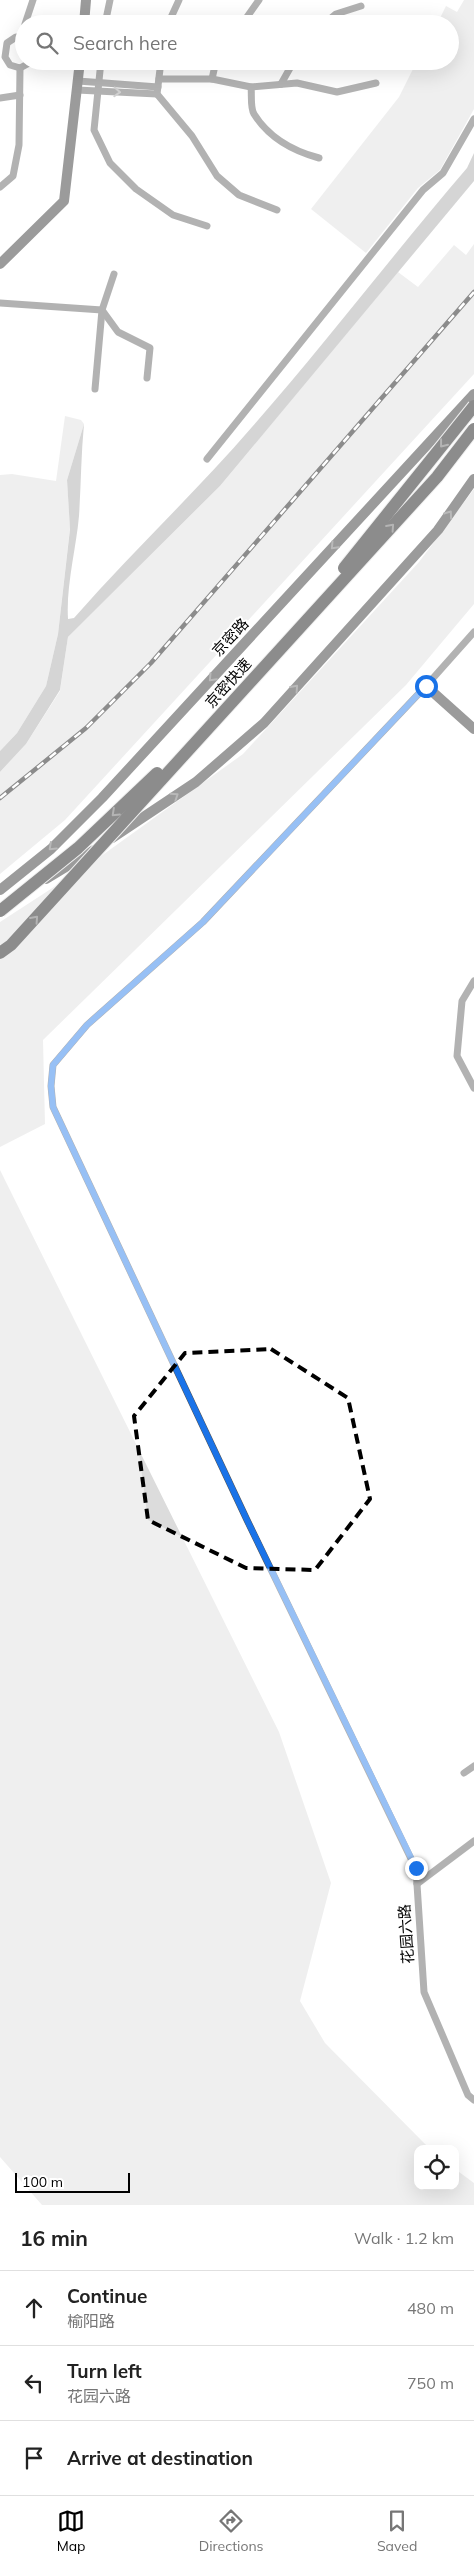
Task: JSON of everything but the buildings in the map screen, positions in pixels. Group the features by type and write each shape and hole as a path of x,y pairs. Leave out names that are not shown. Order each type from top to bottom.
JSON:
{"highway":[{"name":"京密快速","path":"0,911 78,848 162,768 272,655 474,406"},
{"name":"京密快速","path":"0,953 11,945 437,477 474,429"}],"main road":[{"path":"85,15 86,0"},
{"path":"0,264 64,201 79,70"},
{"name":"京密路","path":"0,890 51,849 102,798 474,394"},
{"path":"0,906 64,869 196,782 264,723 438,530 474,479"},
{"path":"426,686 474,729"}],"street":[{"path":"28,15 33,0"},
{"path":"107,15 110,0"},
{"path":"172,15 179,0"},
{"path":"248,15 259,0"},
{"path":"335,15 361,6"},
{"path":"15,39 11,40 2,52 7,62 15,66"},
{"path":"0,187 12,176 18,153 20,70"},
{"path":"101,70 100,91 94,130 110,163 136,189 173,215 208,226"},
{"path":"160,70 158,90 192,136 216,176 239,195 277,210"},
{"path":"212,79 214,70"},
{"path":"281,84 289,70"},
{"path":"159,79 212,79 251,87 297,82 337,92 376,83"},
{"path":"78,86 100,83 158,90"},
{"path":"78,86 100,91 158,90"},
{"path":"251,87 253,113 273,135 295,152 319,158"},
{"path":"0,98 20,95"},
{"path":"207,459 423,190 443,173 474,119"},
{"path":"95,389 102,310 114,274"},
{"path":"0,303 102,310"},
{"path":"102,310 118,332 150,348 147,378"},
{"name":"花园六路","path":"474,632 426,686 203,922 87,1025 53,1065 51,1086 53,1107 247,1520 416,1868 424,1992 468,2095 474,2100"},
{"path":"474,982 462,1001 457,1056 474,1088"},
{"path":"464,1773 474,1766"},
{"path":"417,1884 474,1841"}],"highlighted area":[{"path":"271,1349 348,1398 370,1499 315,1570 246,1568 148,1520 134,1416 185,1353"}],"shaded area":[{"path":"464,0 474,0 474,109 440,170 418,188 366,253 311,209 399,97 412,70 459,70 459,15 442,15 446,6 457,12"},
{"path":"474,153 474,181 220,486 68,637 60,690 26,744 0,772 0,751 17,733 46,686 58,634 70,529 67,480 84,424 78,529 70,580 68,619 74,618 252,427 467,168"},
{"path":"474,244 474,374 65,820 0,874 0,772 26,744 60,691 68,637 220,486 398,272 418,287 454,245 466,255"},
{"path":"65,416 81,420 84,424 67,480 70,528 58,634 46,686 17,733 0,751 0,475 12,474 56,481"},
{"path":"474,489 474,604 406,685 43,1040 45,1124 0,1147 0,922 97,859 243,754 419,562"},
{"path":"0,1170 279,1732 331,1883 300,2001 325,2043 426,2145 414,2145 414,2190 459,2190 459,2172 474,2183 474,2205 42,2205 0,2157"}],"railway":[{"path":"0,798 86,728 151,663 474,292"}],"route":[{"path":"416,1868 247,1520 53,1107 51,1086 53,1065 87,1025 203,922 426,686"}]}
